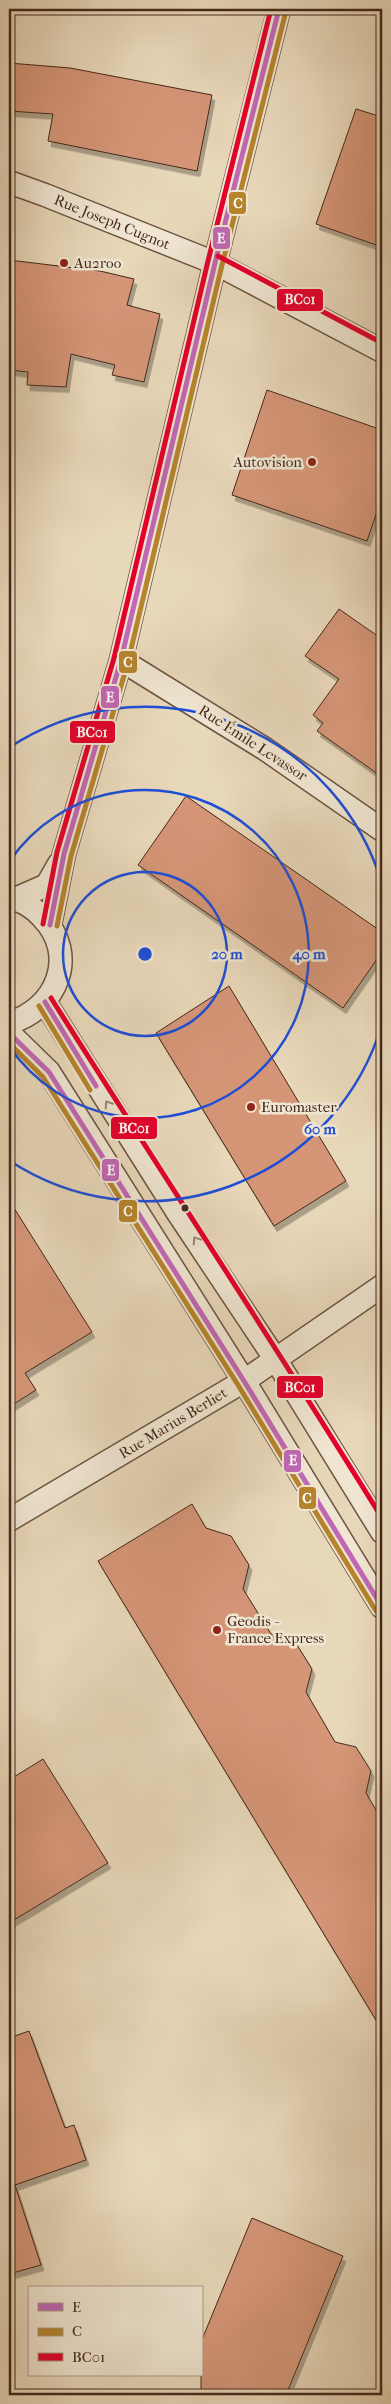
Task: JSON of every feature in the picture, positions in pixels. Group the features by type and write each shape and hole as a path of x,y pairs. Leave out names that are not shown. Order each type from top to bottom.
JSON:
{"street":[{"path":"50,925 64,854 121,660 215,263 279,9"},
{"name":"Rue Joseph Cugnot","path":"9,182 215,263 382,352"},
{"name":"Rue Émile Levassor","path":"121,660 265,749 382,830"},
{"path":"12,899 47,885 64,854"},
{"path":"9,1023 25,1018 45,1002 58,978 60,960 60,951 50,925 35,909 12,899"},
{"path":"45,1002 178,1213 276,1360 382,1532"},
{"path":"9,1033 49,1072 244,1381 382,1607"},
{"name":"Rue Marius Berliet","path":"9,1520 244,1381 382,1286"}],"building":[{"path":"9,63 70,68 212,95 197,171 48,141 53,114 9,111"},
{"path":"356,109 382,117 382,247 316,224"},
{"path":"9,260 100,271 134,279 127,305 160,314 144,382 112,375 115,365 71,354 66,387 27,385 28,372 9,370"},
{"name":"Autovision","path":"267,390 382,430 382,497 367,541 232,495"},
{"path":"339,609 382,639 382,777 317,731 323,723 313,715 339,679 305,656"},
{"path":"186,796 382,932 382,952 343,1008 138,865"},
{"name":"Euromaster","path":"229,986 346,1181 274,1226 156,1033"},
{"path":"9,1200 92,1332 25,1373 36,1390 9,1407"},
{"path":"192,1504 206,1528 231,1536 249,1565 243,1589 271,1634 294,1640 312,1669 306,1692 335,1742 356,1747 371,1771 366,1793 382,1820 382,2030 98,1561"},
{"path":"43,1759 108,1863 9,1923 9,1780"},
{"path":"29,2031 65,2128 74,2125 86,2160 15,2185 41,2265 9,2274 9,2038"},
{"path":"252,2218 343,2256 286,2395 201,2395 202,2340"}],"transit line":[{"name":"BC01","path":"43,924 57,852 114,658 208,261 271,9"},
{"name":"E","path":"50,925 64,854 121,660 215,263 279,9"},
{"name":"C","path":"57,926 71,856 128,662 222,265 286,11"},
{"name":"BC01","path":"218,256 382,343"},
{"name":"BC01","path":"51,998 382,1518"},
{"name":"E","path":"45,1002 96,1086"},
{"name":"C","path":"39,1006 90,1090"},
{"name":"E","path":"9,1033 49,1072 244,1381 382,1607"},
{"name":"C","path":"9,1043 43,1077 238,1385 376,1611"}],"place":[{"name":"Au2roo","path":"64,263"},
{"name":"Autovision","path":"312,462"},
{"name":"Euromaster","path":"251,1107"},
{"name":"Geodis - France Express","path":"217,1630"}]}
